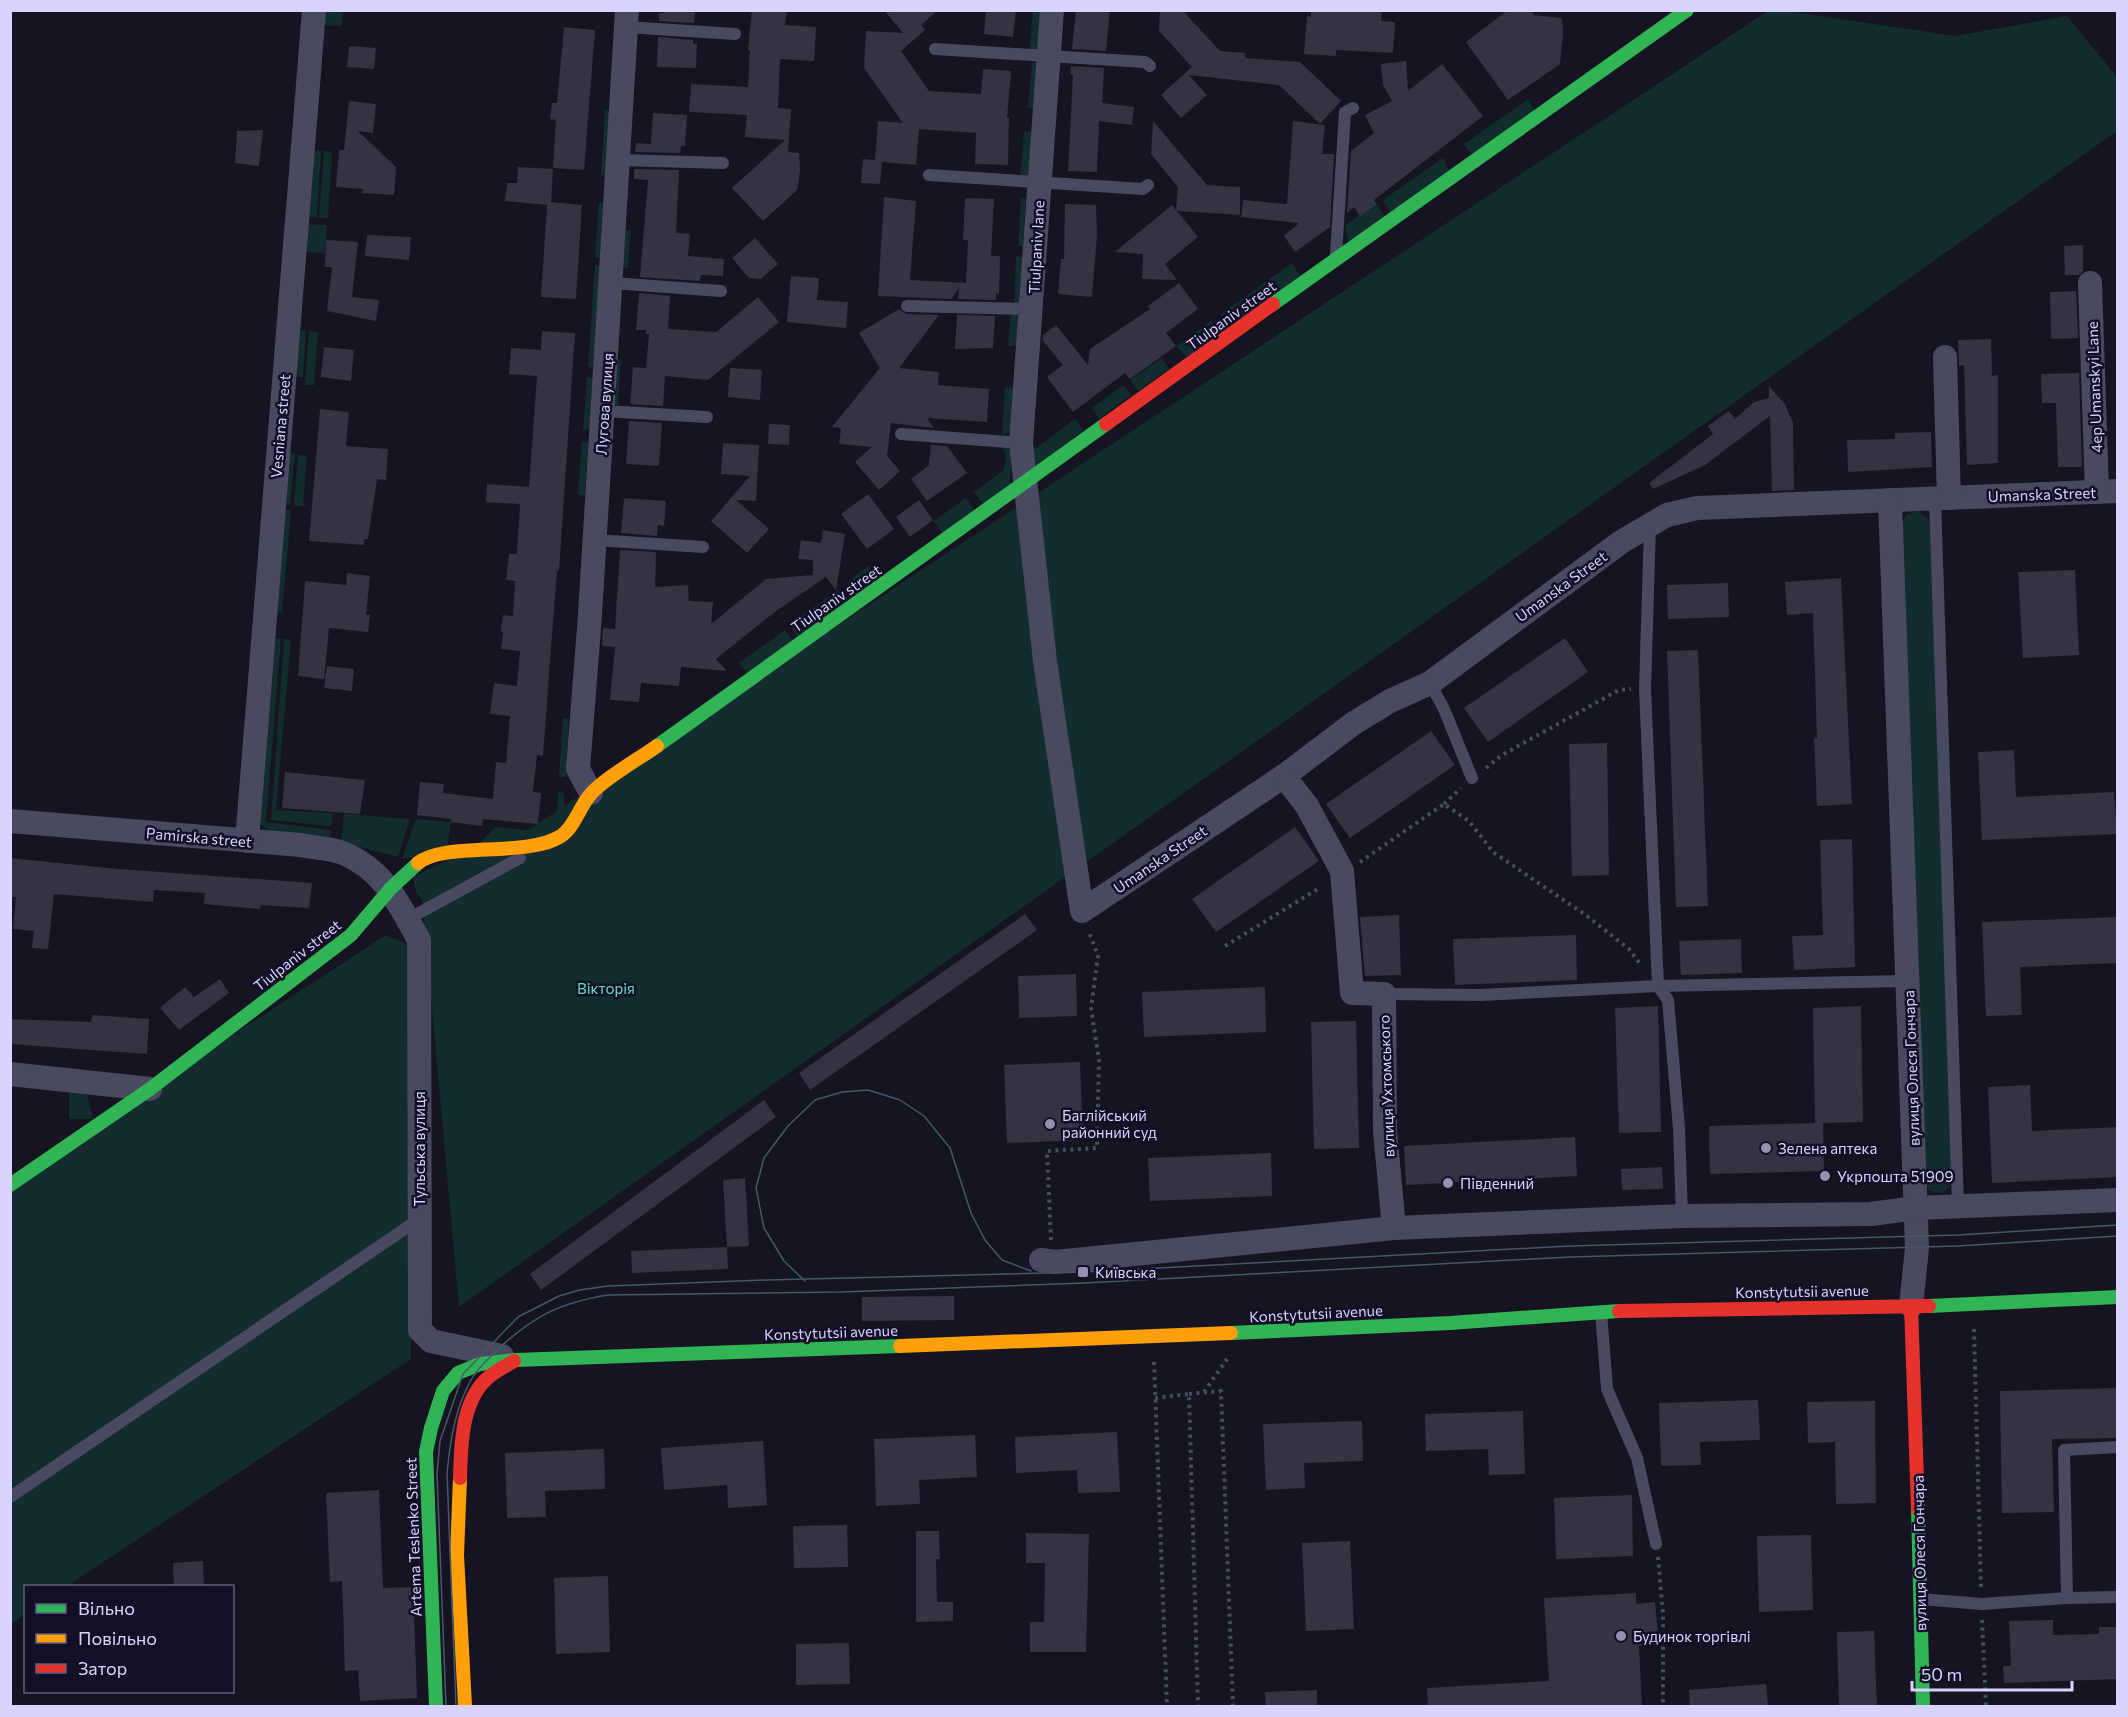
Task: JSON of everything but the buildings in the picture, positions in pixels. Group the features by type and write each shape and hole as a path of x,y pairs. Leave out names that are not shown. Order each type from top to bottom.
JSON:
{"street":[{"name":"Vesniana street","path":"247,841 314,10"},
{"name":"Tiulpaniv lane","path":"1052,10 1033,309 1021,443 1045,662 1082,911"},
{"name":"Tiulpaniv street","path":"10,1185 150,1089 351,935 385,883 421,860 454,852 495,850 547,842 563,835 591,794 1336,259 1688,10"},
{"name":"Лугова вулиця","path":"591,794 578,769 620,160 627,19"},
{"name":"4ер Umanskyi Lane","path":"2090,283 2107,492"},
{"path":"1942,499 1945,357"},
{"name":"Umanska Street","path":"1082,911 1284,776 1354,723 1390,701 1430,683 1621,542 1667,515 1697,508 2107,492"},
{"name":"вулиця Олеся Гончара","path":"1890,500 1916,1208 1917,1248 1911,1306 1915,1372 1923,1707"},
{"name":"вулиця Ухтомського","path":"1284,776 1307,806 1342,871 1352,993 1384,994 1385,1131 1394,1228"},
{"name":"Pamirska street","path":"10,821 301,845 343,853 385,883"},
{"name":"Тульська вулиця","path":"385,883 419,940 420,1330 431,1341 516,1360"},
{"path":"10,1074 150,1089"},
{"path":"1048,1261 1394,1228 1682,1216 1871,1214 1916,1208 2118,1200"},
{"name":"Konstytutsii avenue","path":"516,1360 1153,1337 1450,1323 1601,1311 1974,1305 2118,1297"},
{"path":"465,1707 457,1555 461,1440 471,1402 488,1377 516,1360"},
{"name":"Artema Teslenko Street","path":"436,1707 426,1452 433,1415 447,1383 469,1366 516,1360"}],"lane":[{"path":"627,19 735,34"},
{"path":"935,49 1145,62 1150,66"},
{"path":"1336,259 1345,112 1353,108"},
{"path":"620,160 723,163"},
{"path":"930,175 1143,189 1148,185"},
{"path":"612,282 721,291"},
{"path":"907,306 1033,309"},
{"path":"603,411 707,417"},
{"path":"901,434 1021,443"},
{"path":"1942,499 1958,1206"},
{"path":"1650,526 1645,689 1658,986 1668,1000 1679,1128 1682,1216"},
{"path":"595,540 703,547"},
{"path":"1430,683 1444,709 1472,778"},
{"path":"408,919 547,842"},
{"path":"1384,994 1481,995 1658,986 1907,981"},
{"path":"10,1497 418,1220"},
{"path":"1601,1311 1606,1389 1637,1458 1656,1544"},
{"path":"2067,1598 2064,1450 2118,1447"},
{"path":"1919,1599 1982,1604 2118,1597"}],"path":[{"path":"1225,946 1342,871 1361,862 1444,804 1502,755 1619,690 1645,689"},
{"path":"1444,804 1469,821 1493,852 1629,949 1658,986"},
{"path":"1048,1261 1050,1234 1047,1151 1097,1148 1099,1060 1091,1008 1098,956 1082,911"},
{"path":"1974,1305 1986,1707"},
{"path":"1153,1337 1167,1707"},
{"path":"1155,1398 1221,1391 1233,1707"},
{"path":"1190,1394 1198,1707"},
{"path":"1656,1544 1663,1614 1663,1707"}],"green space":[{"path":"324,11 343,11 342,26 322,25"},
{"path":"1033,11 1044,11 1039,53 1029,52"},
{"name":"Вікторія","path":"1768,11 1786,11 1955,36 2067,16 2117,77 2117,131 459,1307 422,899 416,893 413,877 478,845 495,827 528,830 557,811 558,792 564,793 564,806"},
{"path":"1032,63 1037,63 1034,109 1028,108"},
{"path":"1528,99 1536,112 1473,157 1464,144"},
{"path":"605,110 610,110 605,176 601,175"},
{"path":"1024,131 1032,132 1028,177 1020,177"},
{"path":"313,150 321,151 317,218 309,217"},
{"path":"324,151 332,152 328,218 319,218"},
{"path":"1443,158 1451,174 1392,215 1383,200"},
{"path":"1021,198 1026,198 1023,246 1018,246"},
{"path":"599,202 603,203 600,258 595,257"},
{"path":"1377,204 1386,218 1349,245 1345,225"},
{"path":"308,224 327,225 325,253 306,252"},
{"path":"619,230 631,230 628,268 617,267"},
{"path":"1016,256 1023,257 1021,303 1014,303"},
{"path":"1292,263 1300,276 1231,326 1221,314"},
{"path":"595,265 600,266 595,368 588,367"},
{"path":"1011,312 1018,315 1018,346 1008,346"},
{"path":"1211,321 1220,332 1187,357 1176,346"},
{"path":"299,331 306,331 303,377 295,377"},
{"path":"309,331 318,332 314,385 305,385"},
{"path":"1162,358 1169,369 1138,391 1130,380"},
{"path":"621,359 618,406 613,405 613,362"},
{"path":"587,377 593,378 590,428 583,430"},
{"path":"1123,385 1131,395 1099,419 1092,408"},
{"path":"1005,387 1018,388 1011,431 1002,436"},
{"path":"1075,419 1083,430 1036,467 1032,451"},
{"path":"582,441 588,443 585,496 578,495"},
{"path":"1002,447 1008,448 1012,453 1010,484 983,504 974,492 1004,470 1006,455"},
{"path":"288,452 295,453 290,505 283,505"},
{"path":"298,455 307,456 303,506 294,506"},
{"path":"966,498 975,511 943,534 934,521"},
{"path":"282,509 291,510 282,612 273,612"},
{"path":"1918,511 1928,519 1930,525 1952,1179 1951,1185 1942,1193 1930,1191 1926,1186 1901,526 1906,515"},
{"path":"869,566 879,580 857,596 847,581"},
{"path":"838,590 847,602 798,637 789,625"},
{"path":"785,630 793,641 747,674 739,663"},
{"path":"272,638 281,639 266,822 331,830 330,838 279,833 262,825 257,819"},
{"path":"284,639 291,640 276,810 333,813 331,826 271,820"},
{"path":"563,718 569,719 566,777 559,777"},
{"path":"344,814 410,819 398,857 341,842"},
{"path":"416,819 451,822 447,849 402,859"},
{"path":"386,935 407,944 413,1222 411,1359 69,1585 24,1585 24,1615 11,1624 10,1192 176,1072"},
{"path":"69,1086 85,1086 93,1119 69,1119"}],"tram line":[{"path":"805,1281 784,1261 764,1228 756,1188 764,1158 788,1126 815,1100 842,1092 868,1090 900,1100 924,1116 950,1148 971,1213 985,1240 1002,1260 1031,1271"},
{"path":"446,1706 437,1473 440,1441 463,1374 518,1317 559,1296 608,1286 1083,1272 1570,1246 1958,1235 2118,1225"},
{"path":"456,1706 447,1473 457,1414 473,1376 495,1352 521,1329 547,1313 574,1302 608,1295 841,1292 1084,1283 1570,1257 1958,1246 2118,1236"}],"traffic: fast":[{"path":"1273,304 1687,10"},
{"path":"657,746 1106,424"},
{"path":"10,1185 150,1089 351,935 391,888 418,863"},
{"path":"1929,1306 2118,1297"},
{"path":"1231,1333 1450,1323 1619,1311"},
{"path":"436,1706 426,1452 443,1391 458,1373 480,1364 516,1360 900,1346"},
{"path":"1918,1509 1923,1706"}],"traffic: slow":[{"path":"418,863 431,856 528,846 546,843 561,836 570,828 586,800 596,789 657,746"},
{"path":"900,1346 1231,1333"},
{"path":"460,1478 457,1555 465,1706"}],"traffic: jam":[{"path":"1106,424 1273,304"},
{"path":"1911,1306 1918,1509"},
{"path":"1619,1311 1929,1306"},
{"path":"460,1478 464,1423 473,1397 490,1376 514,1361"}],"place":[{"name":"Баглійський районний суд","path":"1050,1124"},
{"name":"Зелена аптека","path":"1766,1148"},
{"name":"Укрпошта 51909","path":"1825,1176"},
{"name":"Південний","path":"1448,1183"},
{"name":"Київська","path":"1083,1272"},
{"name":"Будинок торгівлі","path":"1621,1636"}]}
